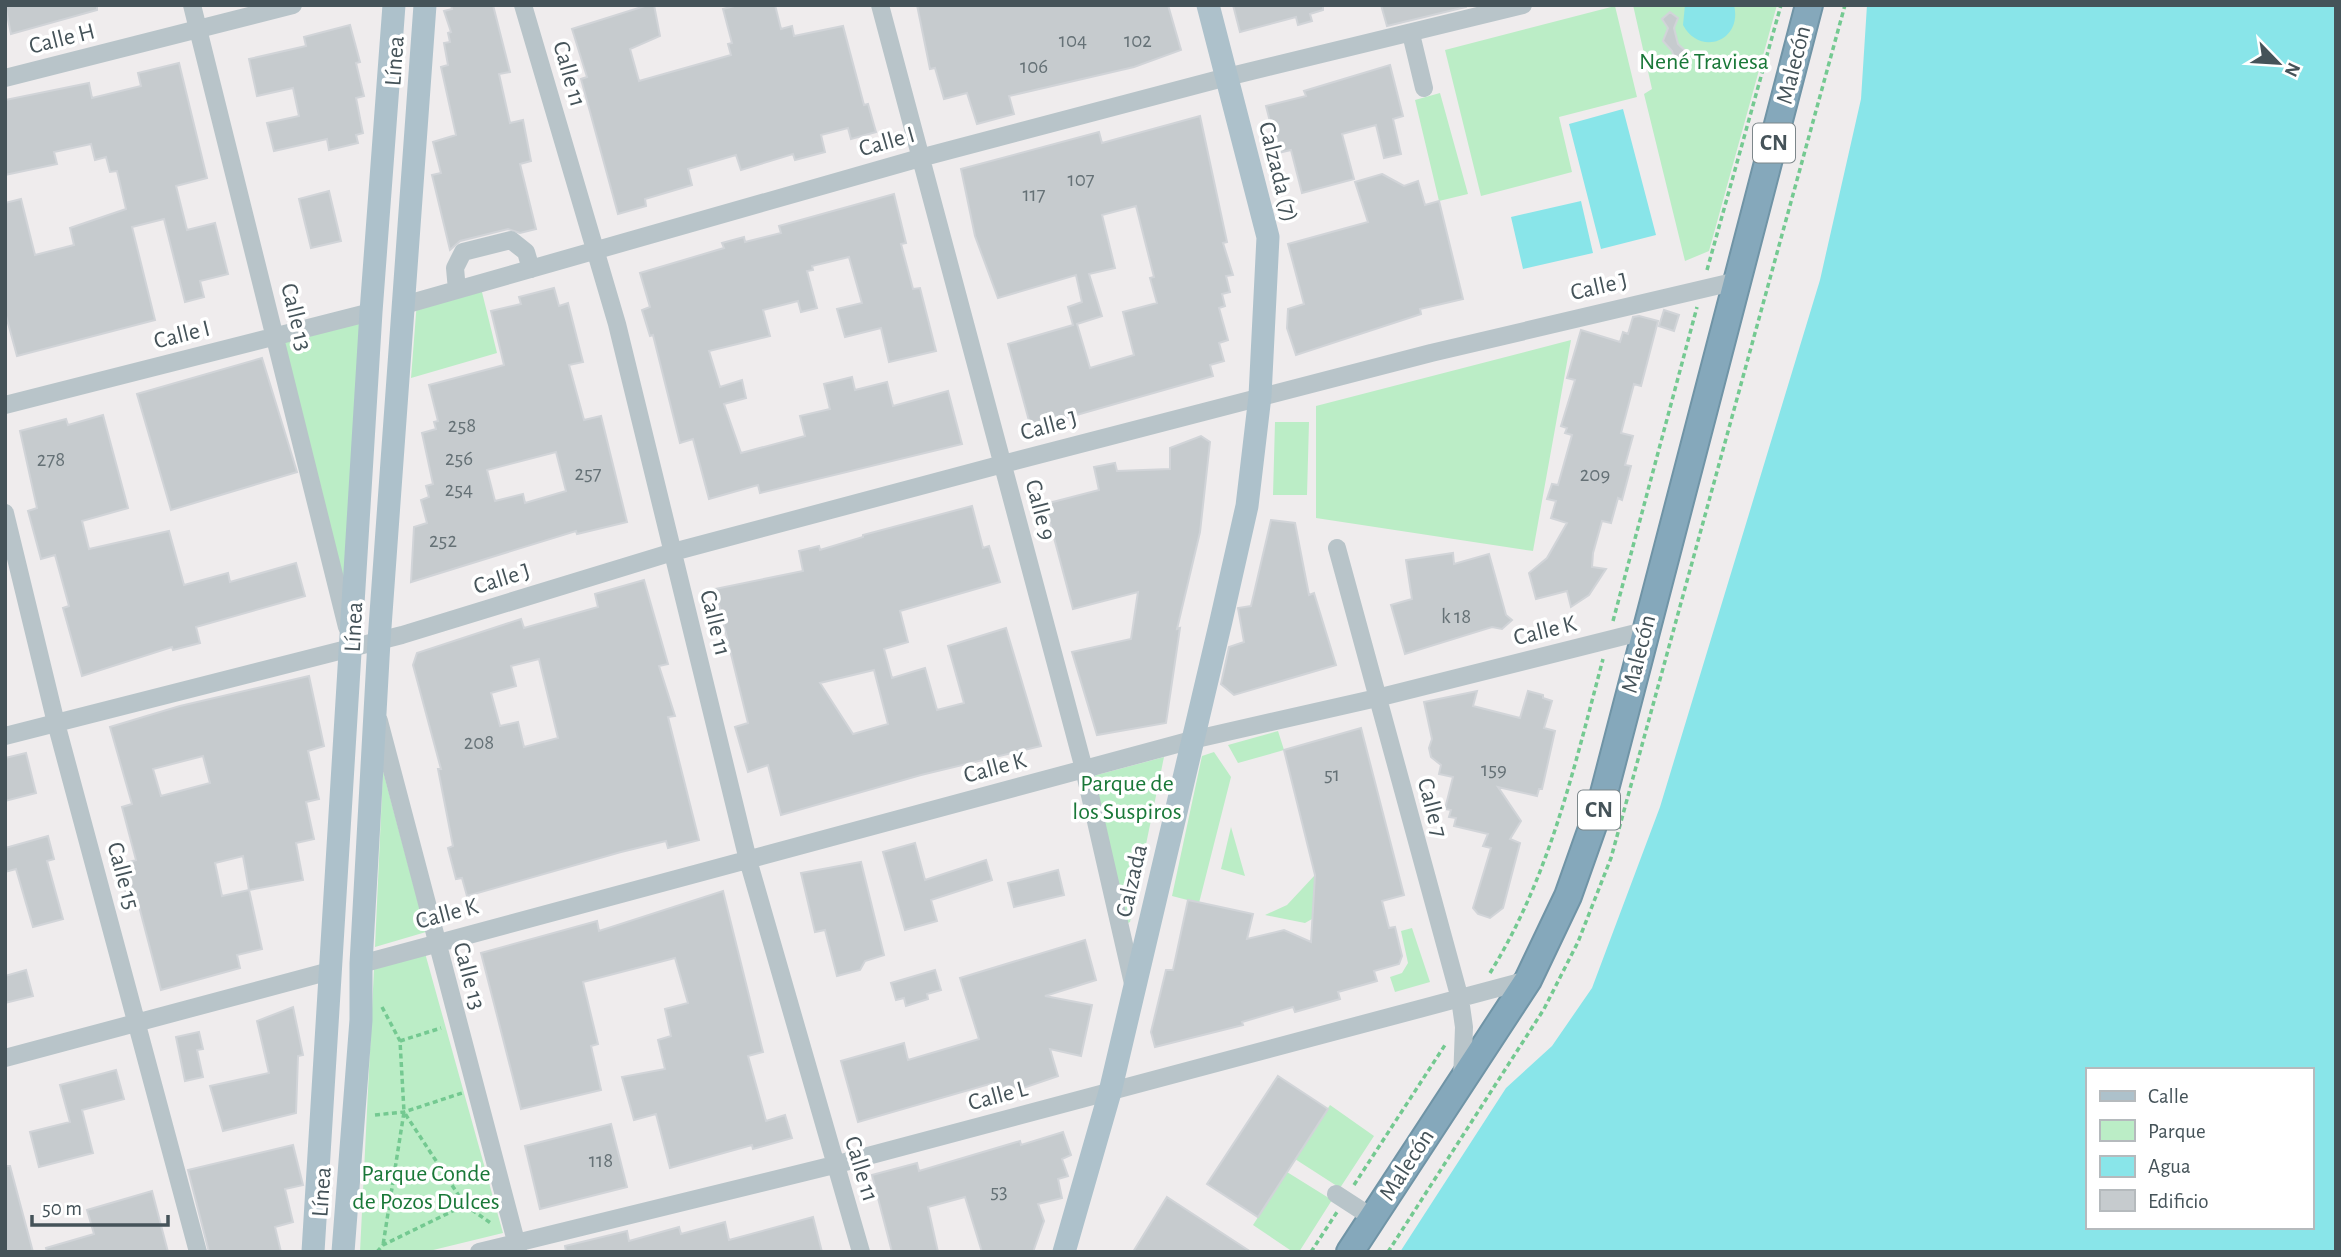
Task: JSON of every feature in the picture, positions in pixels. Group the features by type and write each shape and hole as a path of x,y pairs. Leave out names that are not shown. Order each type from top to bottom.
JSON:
{"highway":[{"name":"Malecón","path":"1350,1252 1528,980 1550,939 1584,856 1603,796 1644,631 1810,5"}],"main road":[{"name":"Línea","path":"313,1252 371,312 394,5"},
{"name":"Línea","path":"343,1252 361,1020 361,964 379,641 425,5"},
{"name":"Calzada (7)","path":"1208,5 1268,237 1260,396"},
{"name":"Calzada","path":"1064,1252 1110,1092 1247,506 1260,396"}],"street":[{"name":"Calle 13","path":"192,5 351,644"},
{"name":"Calle H","path":"5,78 293,5"},
{"name":"Calle 11","path":"523,5 617,324 748,860 861,1252"},
{"name":"Calle 9","path":"880,5 1084,769 1134,988"},
{"name":"Calle I","path":"404,305 920,158 1227,77 1523,5"},
{"path":"1411,34 1423,88"},
{"path":"457,290 455,268 463,252 511,240 526,252 531,269"},
{"name":"Calle J","path":"351,644 379,641 673,552 1260,396 1574,317 1737,281"},
{"name":"Calle I","path":"5,405 371,312"},
{"name":"Calle 15","path":"5,513 56,723 198,1252"},
{"name":"Calle 7","path":"1337,548 1460,999 1464,1027 1461,1083"},
{"name":"Calle K","path":"361,964 1192,740 1377,698 1644,631"},
{"path":"5,736 351,644"},
{"name":"Calle 13","path":"377,711 435,942 517,1246"},
{"path":"5,1058 330,971"},
{"name":"Calle L","path":"479,1252 517,1246 834,1165 1528,980"},
{"path":"1336,1194 1373,1218"}],"path":[{"path":"377,997 400,1041 404,1112 383,1245"},
{"path":"400,1041 457,1024"},
{"path":"354,1117 404,1112 474,1089"},
{"path":"404,1112 466,1205 517,1246"},
{"path":"377,1252 383,1245 466,1205"}],"green space":[{"name":"Nené Traviesa","path":"1633,5 1777,5 1709,251 1685,261 1644,94 1652,89"},
{"path":"1615,6 1637,97 1559,117 1572,172 1481,196 1445,50"},
{"path":"1440,93 1468,194 1439,201 1415,100"},
{"path":"480,284 497,353 411,378 417,301"},
{"path":"371,312 351,641 275,336"},
{"path":"1571,340 1533,551 1316,518 1316,406"},
{"path":"1275,422 1309,422 1307,495 1273,495"},
{"path":"1278,731 1284,750 1238,763 1228,745"},
{"path":"1214,752 1231,777 1199,903 1172,896 1202,756"},
{"name":"Parque de los Suspiros","path":"1164,757 1130,922 1126,924 1093,776"},
{"path":"383,771 426,932 375,947"},
{"path":"1231,827 1245,876 1221,869"},
{"path":"1315,875 1312,919 1305,923 1265,915 1287,905"},
{"path":"1412,928 1430,982 1395,992 1390,977 1402,973 1408,963 1401,931"},
{"name":"Parque Conde de Pozos Dulces","path":"425,953 503,1233 425,1252 360,1252 374,969"},
{"path":"1330,1105 1374,1136 1340,1188 1295,1159"},
{"path":"1287,1172 1332,1200 1299,1252 1293,1252 1253,1225"}],"water":[{"path":"1685,5 1734,5 1735,18 1732,28 1726,36 1718,40 1699,40 1690,35 1683,25"},
{"path":"1867,5 2336,5 2336,1252 1400,1252 1506,1088 1552,1046 1592,988 1660,807 1820,280 1861,99"},
{"path":"1623,109 1656,235 1601,249 1569,124"},
{"path":"1581,201 1593,253 1523,269 1511,217"}],"building":[{"path":"5,5 97,5 97,10 11,34"},
{"path":"451,5 493,5 510,72 499,74 510,123 523,120 531,161 520,164 536,229 520,233 508,229 460,241 450,250 432,175 441,173 433,142 456,135 441,67 448,65 444,43 450,42 448,33 451,32 444,11 452,9"},
{"path":"654,5 660,36 630,49 639,81 731,55 728,44 732,43 723,9 738,5 775,5 781,29 792,26 794,36 843,26 864,105 868,104 876,132 851,139 848,128 821,135 825,152 795,160 793,154 741,170 736,155 688,169 692,185 645,199 646,206 618,214 581,79 587,77 572,29"},
{"path":"917,5 1168,5 1181,50 1134,67 1009,96 1014,114 977,124 967,93 944,99 935,68 930,69"},
{"path":"1233,5 1323,5 1323,10 1310,14 1312,21 1298,25 1296,17 1240,32"},
{"path":"1381,5 1466,5 1466,7 1387,26"},
{"path":"1670,12 1678,18 1674,28 1678,44 1688,53 1685,62 1675,61 1672,51 1663,41 1668,28 1662,19"},
{"path":"350,25 360,62 356,63 364,96 356,98 363,133 356,135 358,143 329,150 327,139 274,151 267,123 299,116 293,88 257,96 249,59 306,46 304,37"},
{"path":"179,63 207,178 176,186 187,230 215,223 228,274 200,281 204,297 185,302 164,219 132,227 155,320 17,356 5,312 5,203 21,199 35,255 74,245 70,228 126,209 117,171 110,172 106,157 95,160 91,144 54,152 57,164 5,175 5,100 89,83 92,98 141,86 138,73"},
{"path":"1390,65 1403,116 1393,119 1401,154 1384,158 1376,125 1342,134 1354,179 1302,193 1291,150 1278,153 1266,106 1306,96 1304,91"},
{"path":"1200,116 1227,242 1223,243 1233,275 1226,276 1230,292 1222,294 1225,306 1219,308 1228,340 1219,343 1224,361 1210,365 1213,376 1031,428 1008,344 1073,325 1068,307 1082,302 1076,275 998,298 975,236 961,169 1099,132 1102,143","holes":["1136,206 1154,277 1150,278 1157,303 1123,312 1134,355 1090,368 1077,324 1102,316 1089,274 1115,268 1102,215"]},
{"path":"1382,174 1404,186 1418,181 1425,205 1439,201 1463,299 1420,309 1421,314 1296,355 1287,328 1288,309 1304,304 1288,244 1368,222 1355,182"},
{"path":"329,191 341,241 311,248 299,199"},
{"path":"894,194 906,243 901,244 913,289 920,288 936,351 889,362 881,328 845,337 837,309 862,303 849,257 812,266 813,270 807,271 817,308 801,312 798,301 763,310 770,336 709,351 720,387 742,380 746,398 724,404 741,453 805,436 800,416 830,409 824,384 852,377 855,390 887,382 893,406 948,391 962,444 760,493 758,485 709,499 693,439 680,443 653,335 650,336 642,310 650,307 640,273 724,248 722,243 744,237 745,242 781,233 779,226"},
{"path":"554,288 559,306 568,303 583,362 569,365 584,420 601,416 627,522 577,534 576,531 411,582 414,527 427,523 421,500 429,497 426,486 433,484 422,433 436,429 434,422 438,421 429,385 504,365 491,311 521,304 519,297","holes":["556,452 566,491 525,503 523,494 495,501 487,470"]},
{"path":"1664,310 1679,315 1674,331 1659,326"},
{"path":"1633,317 1658,321 1641,386 1634,384 1621,433 1633,436 1625,465 1631,466 1622,500 1618,498 1611,523 1602,521 1593,553 1592,567 1606,569 1589,595 1571,607 1567,591 1536,599 1529,573 1547,558 1567,523 1551,518 1556,501 1547,499 1552,484 1558,485 1572,435 1565,433 1567,428 1561,426 1575,380 1567,378 1581,330 1620,342 1623,332 1628,334"},
{"path":"262,358 297,472 171,510 137,394"},
{"path":"103,415 128,508 82,521 89,549 169,531 184,585 228,573 230,582 296,563 305,596 196,627 200,643 173,650 172,647 82,676 63,608 69,606 55,555 41,559 28,511 37,508 20,431 66,419 68,425"},
{"path":"1201,436 1210,442 1200,532 1177,629 1180,628 1166,723 1097,735 1072,652 1131,639 1138,592 1073,609 1045,504 1099,490 1094,467 1115,463 1117,471 1170,469 1170,448"},
{"path":"972,506 983,548 989,546 1000,582 900,611 908,642 884,649 892,678 925,668 937,710 964,703 948,646 1006,628 1041,746 921,775 781,815 768,765 748,772 735,727 748,723 715,589 803,571 799,551 819,546 820,550 863,535","holes":["874,670 888,724 853,734 820,683"]},
{"path":"1271,520 1295,523 1309,595 1314,593 1336,665 1234,695 1221,684 1229,647 1244,642 1238,608 1251,606"},
{"path":"1453,553 1454,564 1489,554 1506,615 1512,620 1502,629 1492,627 1405,654 1391,605 1412,599 1406,560"},
{"path":"644,580 668,664 659,666 675,716 668,717 699,840 668,848 666,841 467,896 462,878 456,879 448,848 453,846 438,769 441,769 413,665 417,653 521,619 524,628 598,607 595,594","holes":["539,659 558,738 524,747 518,722 500,726 491,693 516,686 511,666"]},
{"path":"309,676 324,746 308,751 319,799 306,802 314,839 296,843 303,880 249,890 262,949 237,955 240,968 161,990 135,891 126,893 119,865 136,860 122,807 132,804 110,727 180,706","holes":["203,756 210,783 161,796 153,769","243,856 249,890 222,896 215,863"]},
{"path":"1477,691 1473,706 1520,718 1528,691 1543,695 1543,698 1552,701 1544,728 1555,731 1542,789 1539,789 1537,796 1498,787 1521,821 1510,839 1520,843 1503,908 1490,918 1478,914 1473,908 1491,848 1483,846 1488,834 1454,826 1456,818 1449,817 1451,810 1445,809 1453,777 1439,774 1441,765 1431,757 1429,748 1432,739 1424,702"},
{"path":"1361,728 1404,895 1382,901 1389,928 1395,927 1402,956 1399,964 1374,971 1377,981 1338,992 1340,999 1295,1012 1293,1007 1242,1022 1243,1025 1155,1047 1151,1032 1166,970 1173,970 1188,900 1253,914 1247,939 1284,930 1311,942 1315,875 1284,750"},
{"path":"26,753 36,793 5,801 5,758"},
{"path":"48,836 54,859 47,861 63,919 33,927 16,869 5,872 5,848"},
{"path":"915,843 925,880 986,860 992,880 931,900 937,921 905,930 883,852"},
{"path":"861,862 884,955 865,961 860,970 837,976 825,930 815,932 801,873"},
{"path":"1058,870 1064,895 1014,907 1008,883"},
{"path":"723,891 763,1052 748,1056 766,1121 785,1115 792,1138 753,1149 752,1145 670,1168 656,1114 634,1120 622,1077 665,1069 658,1040 671,1036 665,1009 688,1003 675,958 583,982 598,1044 591,1046 601,1090 521,1109 481,953 597,921 599,931"},
{"path":"1085,940 1096,980 1045,996 1092,1005 1081,1056 1050,1049 1058,1076 997,1097 993,1083 858,1122 841,1061 904,1043 908,1060 979,1039 960,978"},
{"path":"26,970 33,996 5,1003 5,976"},
{"path":"935,970 941,990 927,994 928,999 906,1006 904,998 896,1000 891,983"},
{"path":"293,1007 303,1055 298,1056 296,1113 223,1131 210,1086 269,1073 257,1021"},
{"path":"199,1032 203,1049 197,1050 203,1077 185,1081 176,1037"},
{"path":"116,1070 124,1099 82,1110 93,1153 39,1167 30,1132 70,1122 60,1085"},
{"path":"1278,1076 1328,1109 1258,1217 1207,1184"},
{"path":"611,1124 627,1187 540,1209 525,1146"},
{"path":"1063,1132 1071,1155 1062,1159 1068,1176 1058,1179 1062,1198 1038,1204 1044,1221 1033,1252 982,1252 965,1197 928,1207 938,1252 892,1252 872,1175 917,1163 919,1171 1020,1141 1021,1145"},
{"path":"293,1145 303,1185 285,1189 293,1222 275,1227 281,1252 209,1252 188,1170"},
{"path":"5,1166 10,1166 33,1252 5,1252"},
{"path":"152,1191 168,1252 47,1252 46,1248 94,1234 87,1210"},
{"path":"1167,1197 1251,1252 1133,1252"},
{"path":"813,1217 822,1252 566,1252 565,1246 627,1231 629,1241 679,1227 681,1234 725,1222 729,1240"}]}
